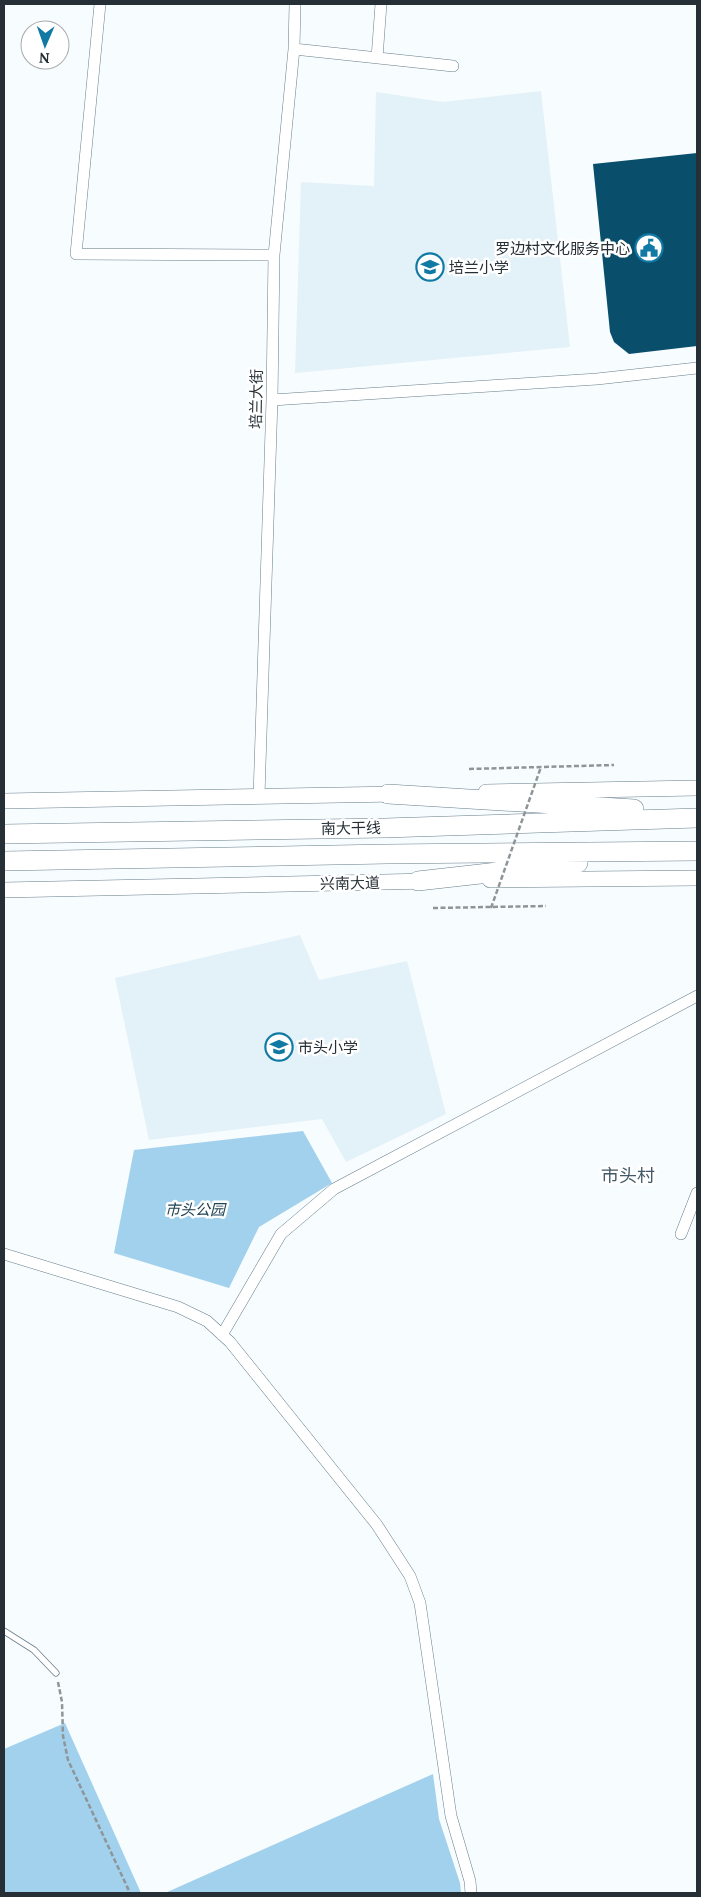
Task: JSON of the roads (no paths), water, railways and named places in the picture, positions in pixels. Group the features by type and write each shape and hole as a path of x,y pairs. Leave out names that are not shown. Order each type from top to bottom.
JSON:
{"highway":[{"path":"388,794 697,813"},
{"name":"南大干线","path":"4,834 385,828 697,818"},
{"path":"418,881 674,852"},
{"name":"南大干线","path":"4,861 387,854 697,852"}],"main road":[{"path":"4,801 697,788"},
{"name":"兴南大道","path":"4,890 418,881 697,878"}],"street":[{"path":"100,4 76,254 274,256"},
{"name":"培兰大街","path":"259,796 272,400 274,256 294,49 295,4"},
{"path":"377,58 381,4"},
{"path":"294,49 453,66"},
{"path":"272,400 597,379 697,368"},
{"path":"222,1335 281,1234 334,1189 697,996"},
{"path":"681,1234 697,1193"},
{"path":"4,1254 178,1307 207,1321 230,1342 377,1525 410,1576 420,1603 451,1816 470,1881 471,1893"}],"lane":[{"path":"4,1631 34,1650 56,1673"}],"place":[{"name":"罗边村文化服务中心","path":"649,248"},
{"name":"培兰小学","path":"430,267"},
{"name":"市头小学","path":"279,1047"}],"district":[{"name":"市头村","path":"628,1175"}],"park label":[{"name":"市头公园","path":"195,1209"}]}
